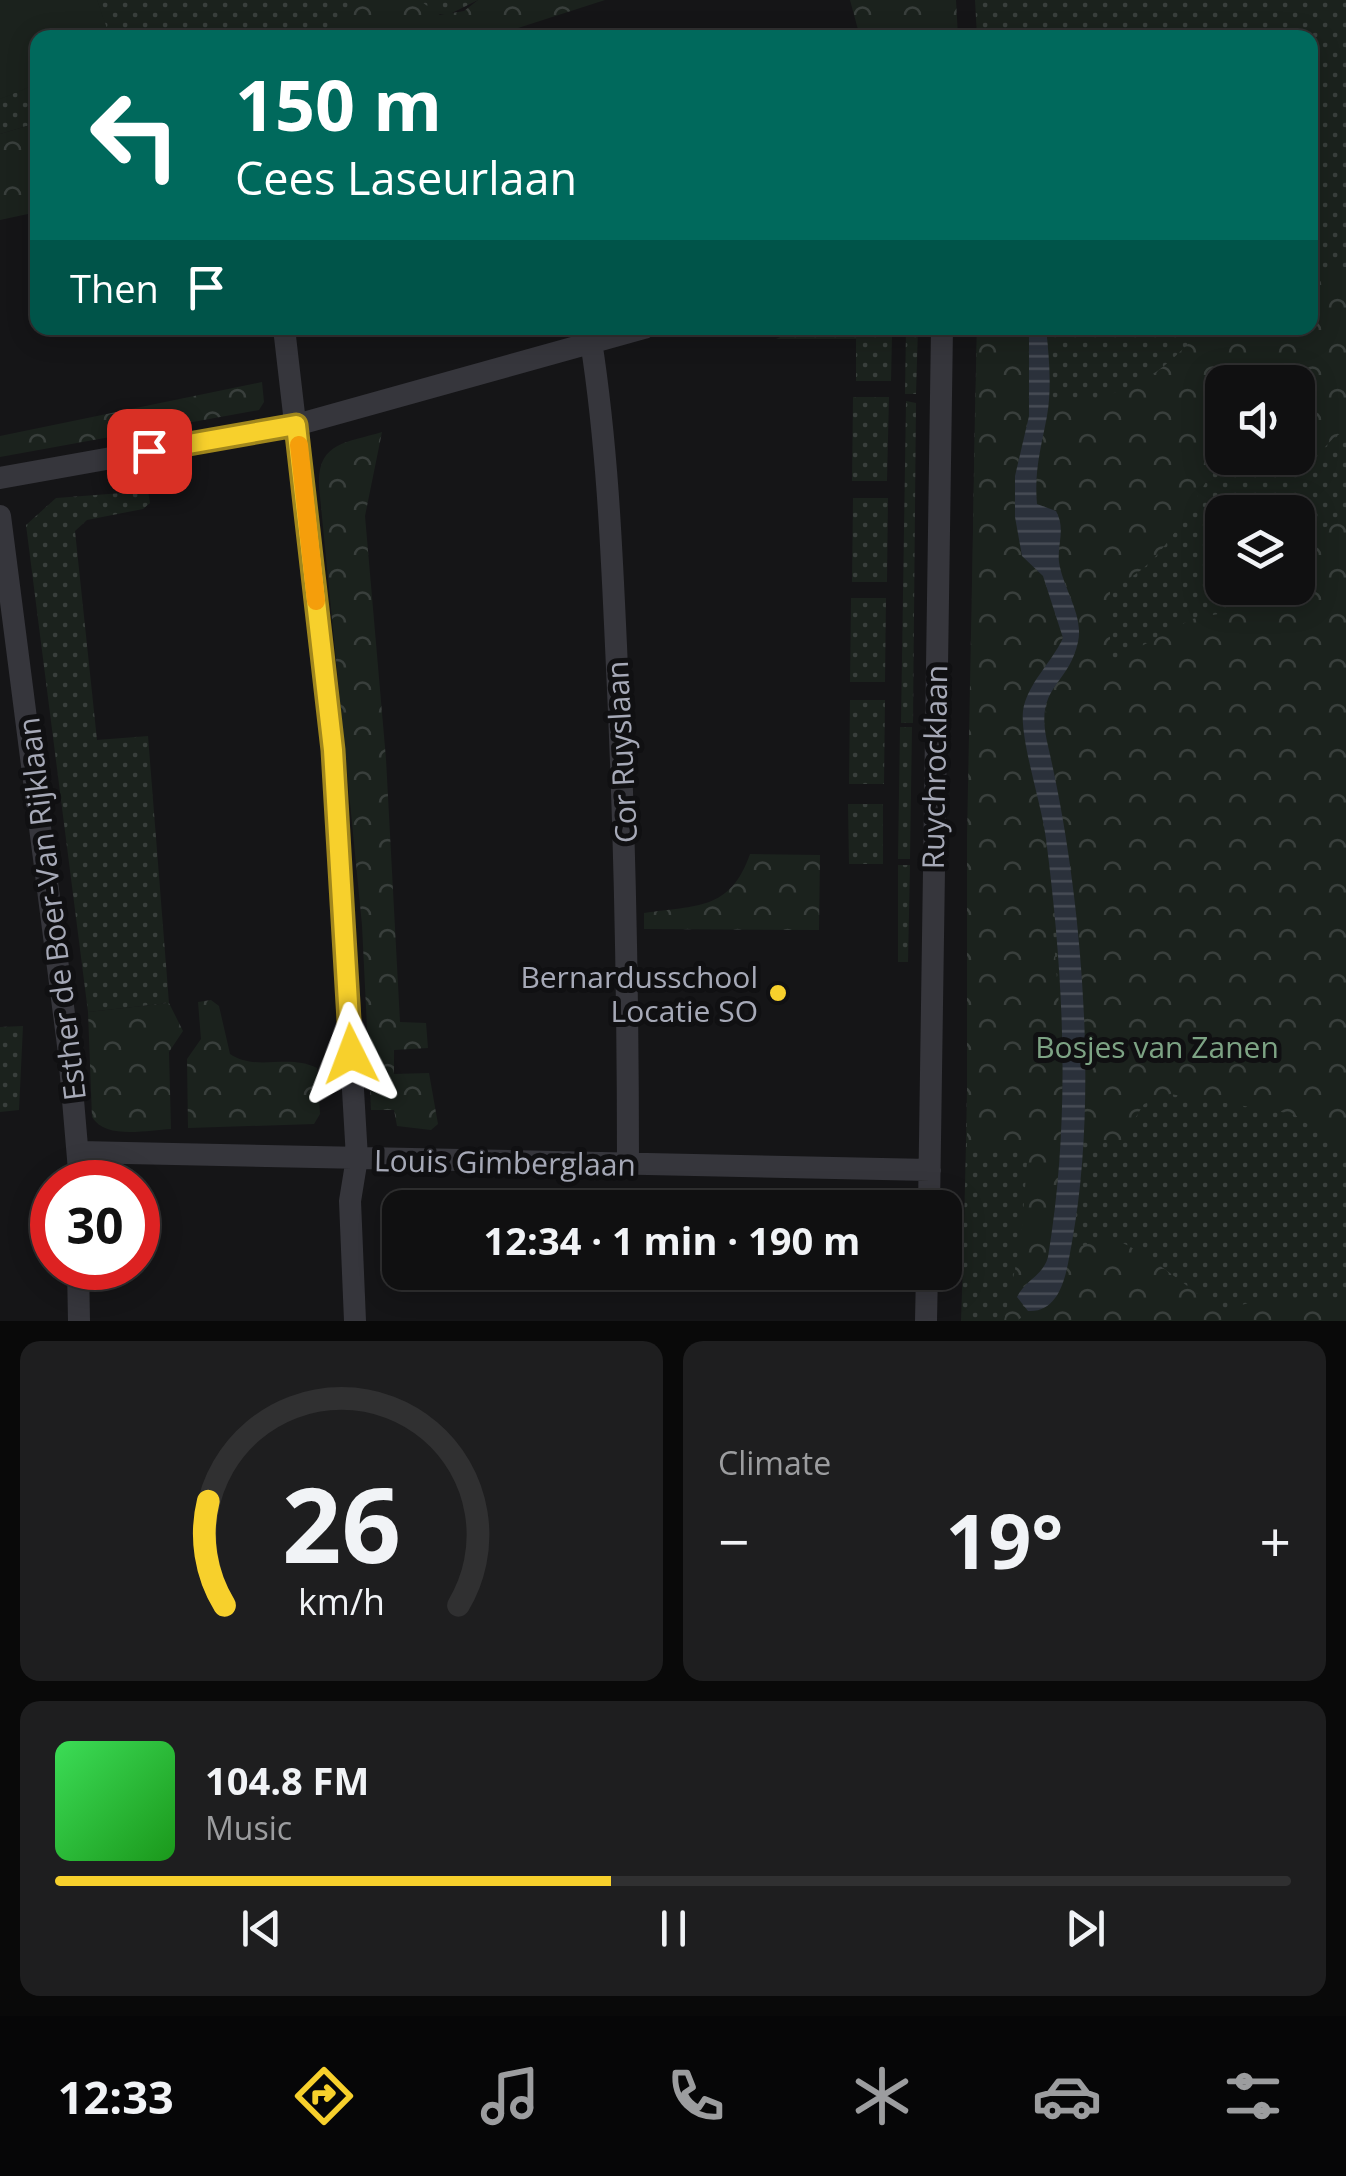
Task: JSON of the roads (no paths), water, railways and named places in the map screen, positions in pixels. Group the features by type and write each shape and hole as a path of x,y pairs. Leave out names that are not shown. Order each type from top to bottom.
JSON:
{"street":[{"path":"285,335 333,750 357,1158 350,1201 355,1321"},
{"path":"0,478 296,425 615,335"},
{"name":"Ruychrocklaan","path":"929,1190 942,335"},
{"name":"Cor Ruyslaan","path":"591,341 607,444 628,906 628,1164"},
{"name":"Esther de Boer-Van Rijklaan","path":"0,516 80,1160"},
{"name":"Louis Gimberglaan","path":"80,1152 930,1170"},
{"path":"78,1290 79,1321"},
{"path":"926,1321 927,1290"}],"place":[{"name":"Bernardusschool Locatie SO","path":"778,993"}],"park label":[{"name":"Bosjes van Zanen","path":"1157,1046"}]}
